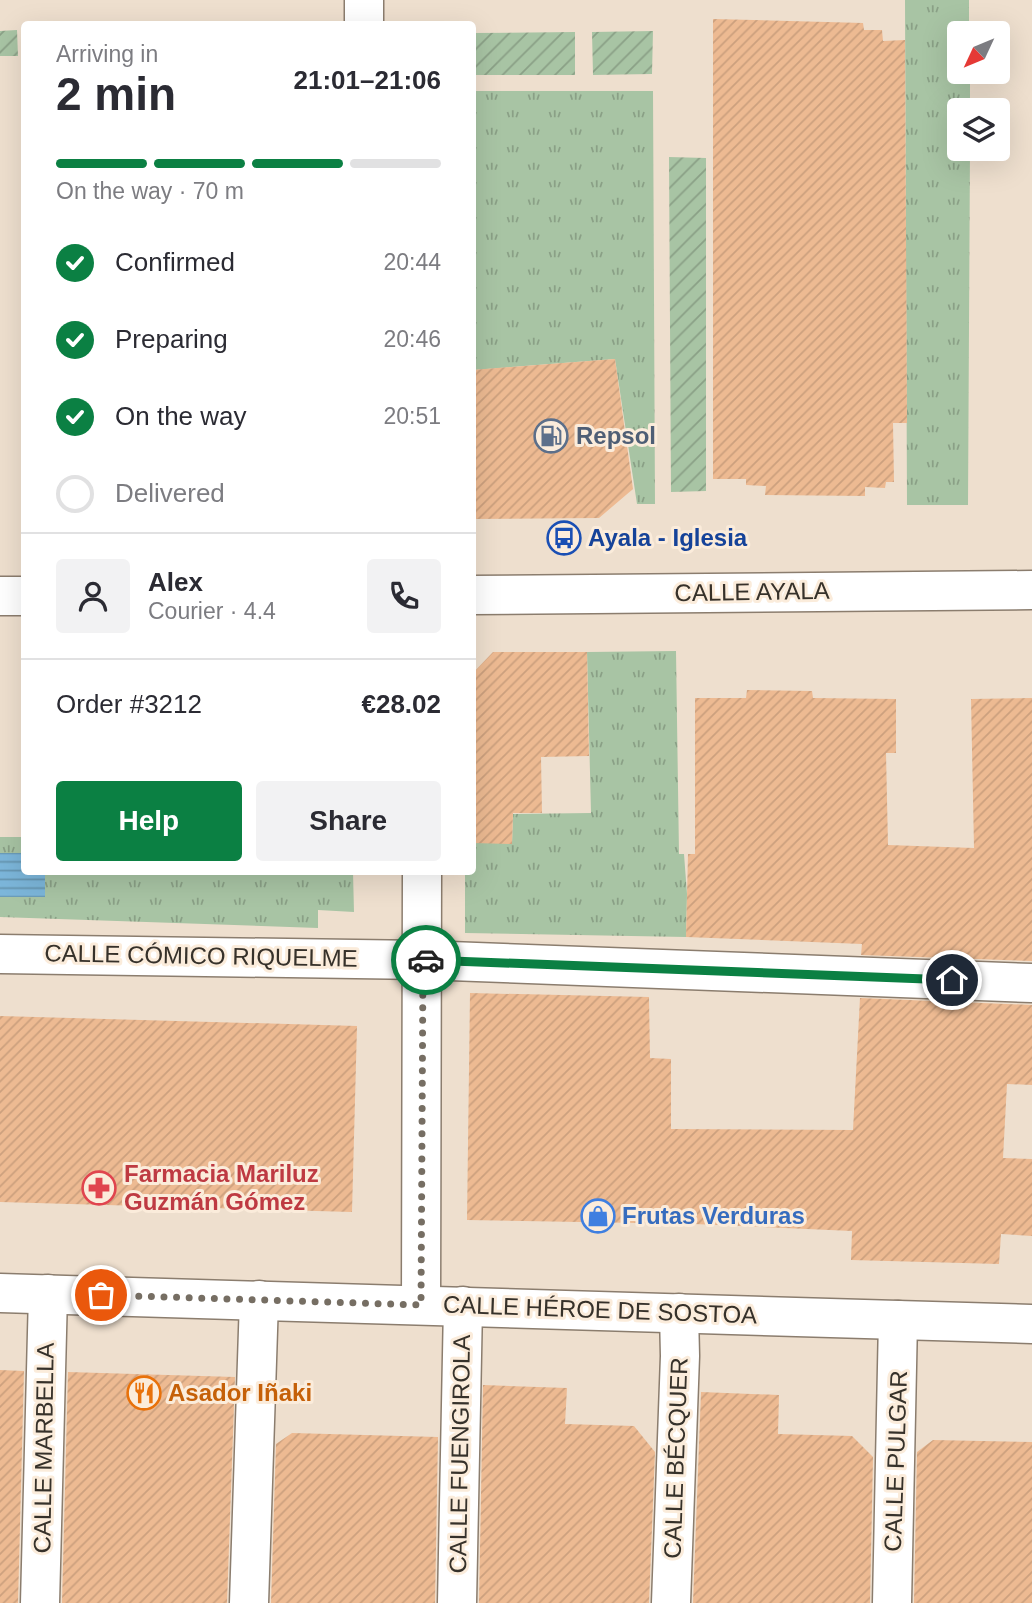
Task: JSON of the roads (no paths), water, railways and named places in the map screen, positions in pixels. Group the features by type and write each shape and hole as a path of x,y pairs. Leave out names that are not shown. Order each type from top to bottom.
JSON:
{"street":[{"path":"364,0 364,21"},
{"name":"CALLE AYALA","path":"476,595 1032,590"},
{"path":"0,596 21,596"},
{"path":"421,1305 422,875"},
{"name":"CALLE CÓMICO RIQUELME","path":"0,954 423,960 1032,983"},
{"name":"CALLE HÉROE DE SOSTOA","path":"0,1293 1032,1324"},
{"name":"CALLE MARBELLA","path":"40,1603 48,1294"},
{"path":"249,1603 259,1300"},
{"name":"CALLE FUENGIROLA","path":"457,1603 463,1306"},
{"name":"CALLE BÉCQUER","path":"671,1603 680,1356 679,1312"},
{"name":"CALLE PULGAR","path":"892,1603 898,1320"}],"water":[{"path":"0,853 21,853 21,875 45,875 45,897 0,897"}],"place":[{"name":"Repsol","path":"551,436"},
{"name":"Ayala - Iglesia","path":"564,538"},
{"name":"Farmacia Mariluz Guzmán Gómez","path":"99,1188"},
{"name":"Frutas Verduras","path":"598,1216"},
{"name":"Asador Iñaki","path":"144,1393"}]}
